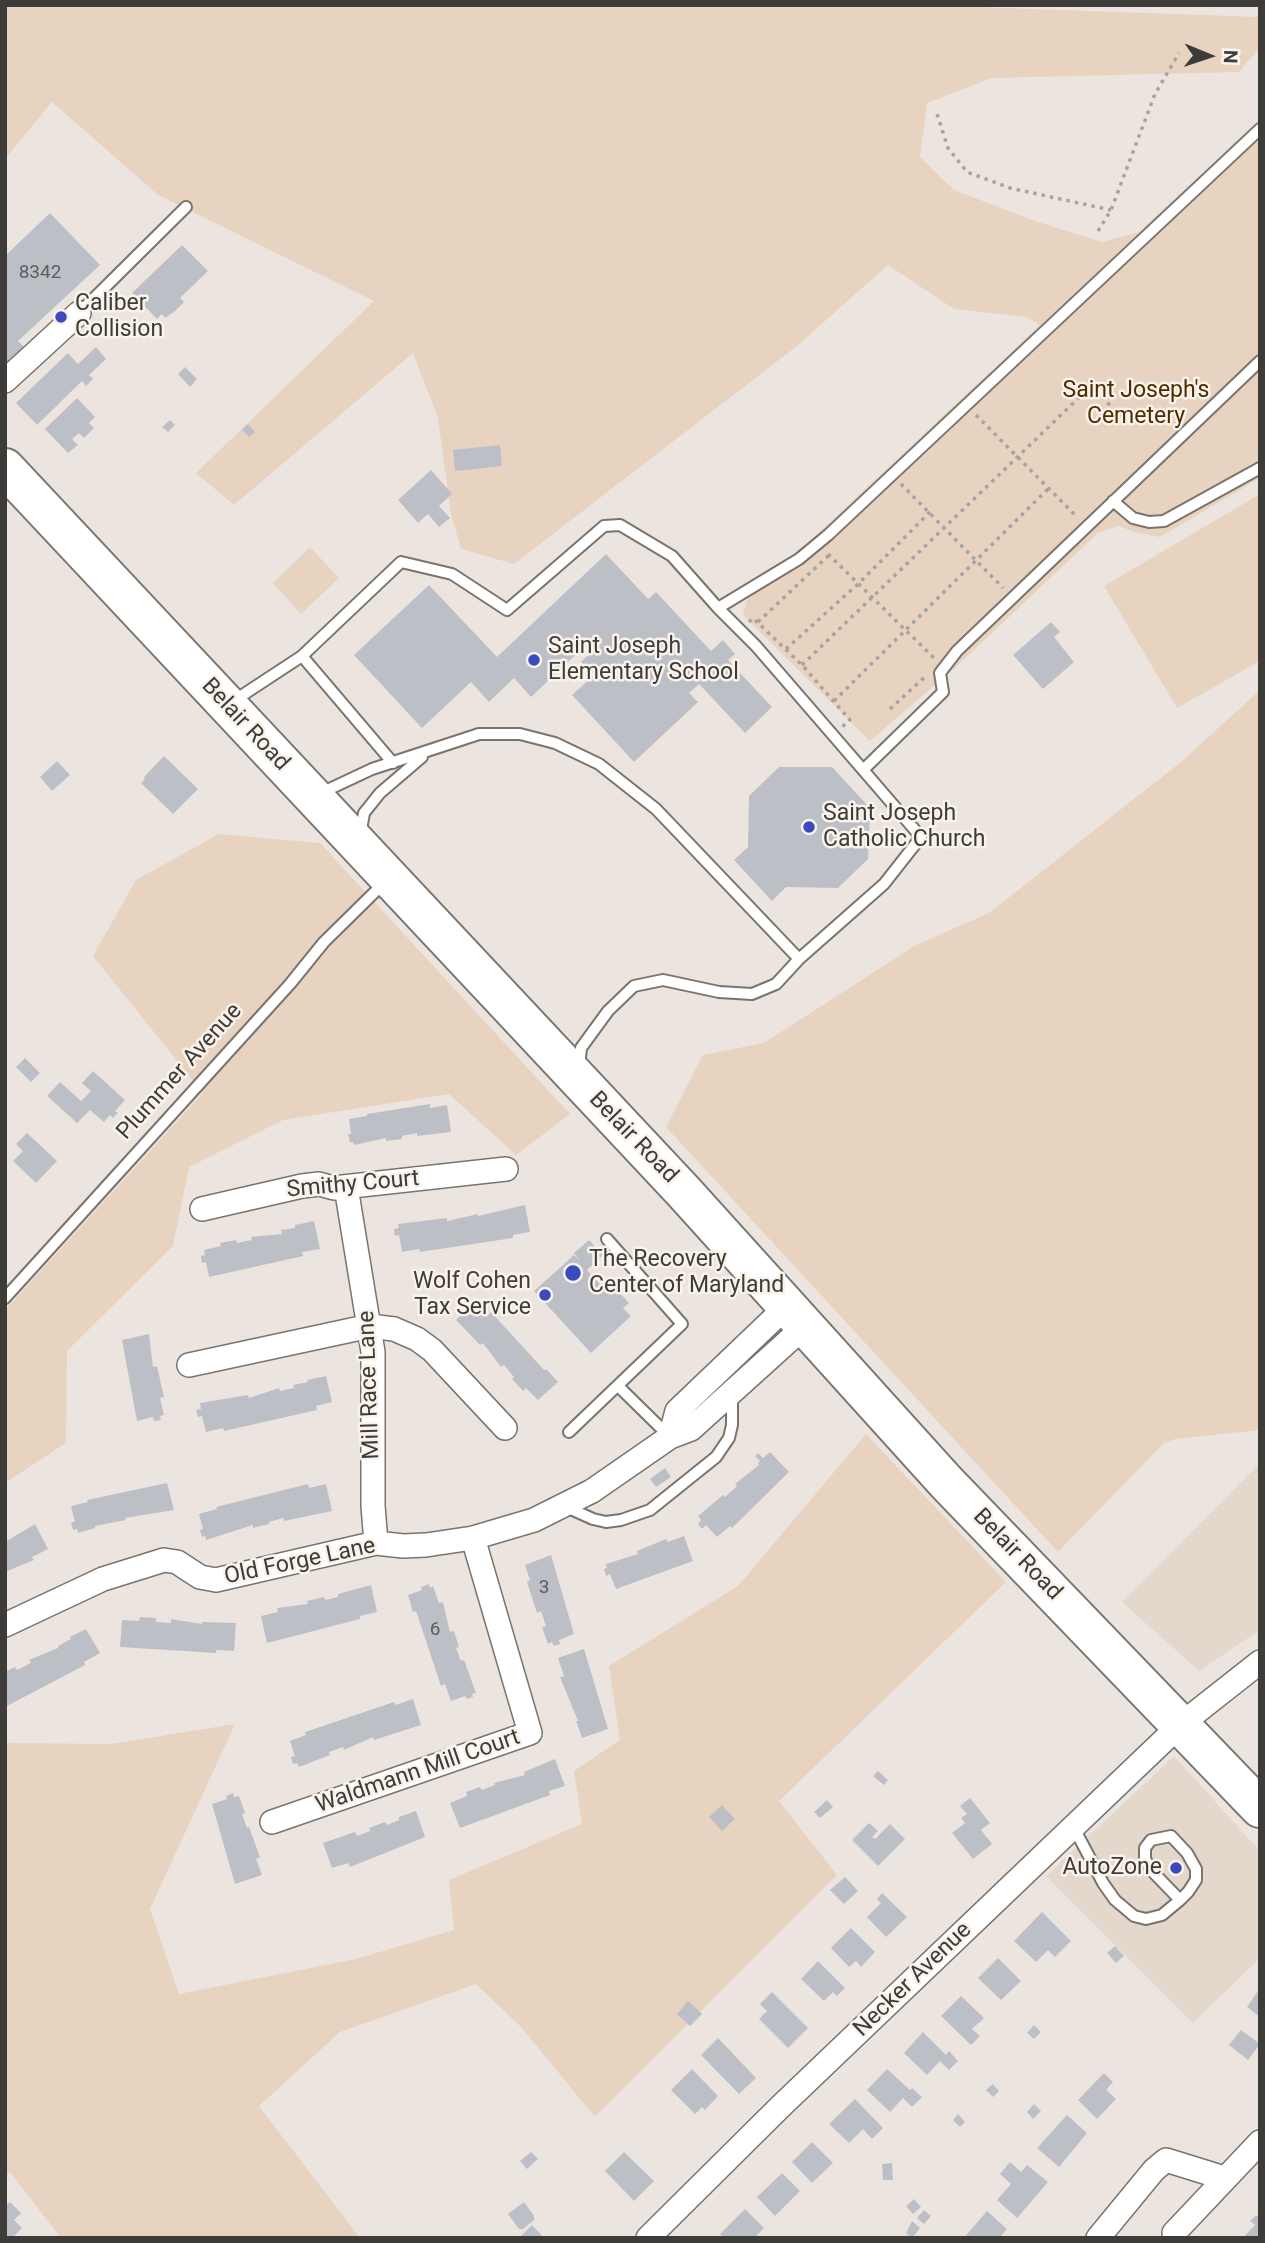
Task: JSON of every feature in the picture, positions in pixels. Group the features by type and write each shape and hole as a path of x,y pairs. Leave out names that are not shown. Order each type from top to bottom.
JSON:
{"highway":[{"name":"Belair Road","path":"5,468 576,1080 683,1191 946,1482 1260,1808"}],"street":[{"path":"5,381 79,313"},
{"name":"Smithy Court","path":"202,1209 302,1186 346,1187 506,1169"},
{"name":"Mill Race Lane","path":"346,1187 373,1352 373,1506 376,1543"},
{"path":"670,1437 677,1411 796,1316"},
{"name":"Old Forge Lane","path":"5,1625 103,1579 155,1562 171,1560 200,1577 216,1580 376,1543 403,1546 473,1538 534,1520 565,1506 624,1471 670,1437 691,1430 732,1392 796,1316"},
{"path":"189,1365 370,1326 394,1329 417,1339 432,1350 505,1428"},
{"name":"Waldmann Mill Court","path":"272,1822 530,1733 473,1538"},
{"name":"Necker Avenue","path":"648,2238 1073,1826 1180,1726 1260,1662"},
{"path":"1174,2233 1260,2142"},
{"path":"1098,2238 1154,2170 1166,2160 1224,2178"}],"lane":[{"path":"718,608 799,559 817,544 1260,129"},
{"path":"79,313 186,207"},
{"path":"863,769 943,692 940,673 942,666 1260,361"},
{"path":"1113,501 1133,518 1149,522 1164,521 1260,468"},
{"path":"226,706 302,656 401,562 453,574 507,610 604,526 620,525 672,556 921,837 884,884 799,959 776,985 752,995 719,992 663,980 634,986 608,1011 582,1048 576,1080"},
{"path":"302,656 393,763"},
{"path":"313,797 372,769 479,734 520,734 555,743 599,764 656,809 799,959"},
{"path":"358,844 364,813 380,793 426,753"},
{"name":"Plummer Avenue","path":"5,1298 290,984 324,942 389,878"},
{"path":"569,1432 682,1324 607,1239"},
{"path":"618,1386 670,1437"},
{"path":"565,1506 606,1522 650,1510 716,1457 729,1438 732,1425 732,1392"},
{"path":"1073,1826 1115,1900 1133,1916 1146,1919 1163,1915 1180,1900 1196,1880 1196,1869 1171,1836 1152,1840 1145,1848 1145,1859 1152,1871 1180,1900"}],"path":[{"path":"1098,231 1111,210 1155,94 1179,53"},
{"path":"937,114 948,148 967,172 1010,188 1111,210"},
{"path":"802,665 1091,386 1125,419"},
{"path":"967,405 1082,522"},
{"path":"891,475 1007,592"},
{"path":"834,701 1049,488"},
{"path":"786,649 858,584 930,512"},
{"path":"817,544 942,666 890,709"},
{"path":"739,630 753,618 802,665 834,701 850,720 832,735"}],"shaded area":[{"path":"1260,1463 1260,1630 1199,1671 1122,1602"},
{"path":"1174,1756 1260,1851 1260,1958 1193,2023 1046,1876"}],"green space":[{"name":"Saint Joseph's Cemetery","path":"5,5 920,5 1260,17 1260,47 1239,72 992,78 927,103 920,157 954,190 1035,221 1102,242 1139,232 1260,119 1260,478 1160,537 1119,526 1098,533 956,667 870,741 743,615 747,600 1040,325 1026,317 954,309 888,265 797,346 514,564 461,549 451,514 438,418 413,353 234,505 196,473 374,301 158,195 52,102 5,159"},
{"path":"1260,494 1260,661 1177,708 1104,586"},
{"path":"310,547 339,578 301,614 273,583"},
{"path":"1260,690 1260,1430 1175,1439 1164,1443 1058,1552 666,1127 703,1055 764,1043 916,945 989,913 1181,762"},
{"path":"219,834 320,843 570,1114 516,1155 449,1094 283,1120 189,1167 173,1246 67,1351 66,1443 5,1483 5,1310 203,1093 93,956 136,880"},
{"path":"866,1434 1006,1582 779,1801 837,1875 595,2117 521,2027 476,1984 340,2032 259,2106 360,2238 61,2238 10,2172 5,2175 5,1743 111,1744 235,1724 150,1909 179,1994 356,1959 454,1930 449,1880 582,1824 574,1771 620,1740 609,1666 738,1586"}],"building":[{"path":"50,213 100,265 18,341 26,349 5,369 5,256"},
{"path":"182,245 208,271 180,298 184,302 175,311 165,318 162,314 157,319 132,293"},
{"path":"96,347 106,359 89,375 93,379 86,386 82,381 37,425 16,403 68,353 78,364"},
{"path":"185,367 197,379 190,387 178,374"},
{"path":"77,398 95,417 89,423 94,428 84,438 79,433 72,439 78,445 68,453 45,429"},
{"path":"170,420 175,425 168,432 162,427"},
{"path":"248,424 255,432 249,437 242,430"},
{"path":"500,445 502,466 455,471 453,450"},
{"path":"431,470 452,494 439,506 450,518 439,527 428,514 418,523 398,500"},
{"path":"606,554 648,599 656,592 711,651 723,640 735,654 728,660 772,707 745,733 699,684 689,693 698,702 634,762 572,695 594,675 581,662 593,651 587,644 531,697 514,678 489,702 471,682 422,728 354,655 429,585 497,657"},
{"path":"1051,622 1060,632 1054,637 1074,662 1043,689 1013,655"},
{"path":"164,756 198,789 173,814 141,783"},
{"path":"57,761 70,775 52,791 40,777"},
{"name":"Saint Joseph Catholic Church","path":"779,767 832,767 870,808 868,859 838,888 786,887 772,901 734,860 748,847 749,796"},
{"path":"25,1058 40,1073 31,1082 16,1067"},
{"path":"93,1071 125,1100 115,1111 118,1113 113,1118 110,1115 104,1122 90,1110 77,1123 47,1096 60,1082 81,1101 91,1091 82,1083"},
{"path":"430,1104 430,1108 447,1105 451,1132 417,1136 417,1133 402,1136 402,1139 386,1141 386,1138 354,1145 350,1142 349,1119"},
{"path":"27,1133 57,1161 36,1183 13,1161 23,1151 16,1144"},
{"path":"525,1205 530,1232 513,1235 513,1238 420,1252 419,1249 402,1252 399,1235 395,1236 394,1229 399,1228 398,1224 447,1218 447,1221"},
{"path":"314,1221 320,1249 302,1252 303,1256 209,1277 206,1262 202,1263 204,1250 221,1246 220,1243 236,1240 237,1243 252,1240 251,1237 282,1234 281,1230"},
{"path":"589,1240 603,1255 587,1270 609,1294 615,1288 629,1303 623,1308 631,1316 591,1353 534,1291 574,1255 579,1260 574,1253"},
{"path":"476,1301 488,1315 491,1312 558,1382 538,1400 526,1388 523,1391 504,1365 501,1367 483,1343 480,1345 456,1320"},
{"path":"149,1334 153,1367 157,1366 164,1397 160,1398 164,1415 160,1416 161,1420 154,1421 153,1417 137,1421 122,1340"},
{"path":"326,1376 332,1402 316,1406 317,1410 224,1431 223,1428 206,1432 202,1416 198,1417 196,1410 201,1409 200,1403 248,1395 249,1398 279,1388 280,1391 294,1388 293,1385"},
{"path":"770,1452 789,1472 732,1528 730,1526 717,1537 706,1525 702,1529 698,1524 701,1520 698,1516 723,1495 725,1497 737,1486 735,1484 759,1465 760,1461 755,1456 758,1453 763,1458"},
{"path":"665,1468 671,1477 656,1487 650,1479"},
{"path":"167,1483 174,1510 125,1518 126,1520 95,1526 78,1533 77,1529 73,1530 71,1522 75,1522 71,1506 88,1502 87,1500"},
{"path":"308,1484 309,1488 326,1484 332,1511 284,1521 283,1518 206,1540 205,1536 202,1537 199,1514 217,1509 216,1507"},
{"path":"35,1524 48,1549 32,1557 34,1560 5,1572 5,1542"},
{"path":"684,1536 693,1561 616,1589 610,1574 606,1576 606,1564 638,1554 637,1551 666,1539 668,1542"},
{"path":"551,1555 574,1634 559,1640 560,1644 554,1646 552,1642 548,1644 542,1627 546,1626 541,1611 537,1613 527,1582 530,1580 525,1565"},
{"path":"429,1584 430,1588 433,1586 439,1603 443,1602 450,1632 454,1631 459,1647 456,1648 461,1661 464,1660 476,1693 472,1694 473,1697 467,1699 465,1696 451,1701 445,1684 441,1686 408,1595"},
{"path":"371,1585 377,1612 360,1616 360,1619 267,1643 261,1616 278,1612 277,1608 308,1604 307,1601 324,1597 325,1600 338,1597 338,1594"},
{"path":"140,1617 171,1623 171,1619 202,1624 236,1623 234,1651 216,1650 216,1653 120,1647 122,1620 139,1621"},
{"path":"86,1629 100,1653 84,1662 85,1665 5,1707 5,1672 31,1663 29,1660 58,1648 71,1639 70,1637"},
{"path":"584,1649 608,1729 582,1738 560,1677 564,1676 558,1658"},
{"path":"413,1699 421,1725 374,1740 373,1737 344,1750 343,1747 299,1767 297,1763 293,1764 291,1757 295,1756 290,1741 306,1735 305,1732 394,1702 396,1705"},
{"path":"555,1759 565,1786 549,1791 550,1795 460,1828 450,1803 467,1796 466,1792 480,1787 482,1790 495,1785 494,1783 525,1775 524,1772"},
{"path":"878,1771 888,1780 884,1785 873,1776"},
{"path":"233,1793 234,1797 239,1796 245,1813 242,1814 260,1857 256,1859 262,1875 235,1884 212,1804 227,1799 226,1796"},
{"path":"970,1798 990,1823 981,1830 992,1844 973,1859 952,1833 965,1823 961,1818 967,1814 960,1806"},
{"path":"827,1800 833,1807 820,1818 814,1812"},
{"path":"722,1805 735,1819 722,1831 709,1817"},
{"path":"416,1811 425,1837 350,1867 348,1863 332,1868 323,1843 355,1832 357,1836 370,1831 369,1828 385,1822 387,1825"},
{"path":"869,1823 878,1831 872,1837 875,1839 890,1824 905,1839 878,1866 852,1840"},
{"path":"845,1877 858,1891 844,1904 830,1890"},
{"path":"882,1893 907,1917 886,1937 867,1917 881,1903 877,1899"},
{"path":"1042,1912 1071,1941 1055,1957 1048,1950 1036,1962 1014,1941"},
{"path":"851,1928 875,1952 861,1967 856,1961 849,1967 831,1948"},
{"path":"1115,1946 1124,1956 1116,1963 1107,1953"},
{"path":"998,1958 1021,1981 1001,2000 978,1978"},
{"path":"818,1961 845,1988 837,1996 833,1992 824,2001 801,1979"},
{"path":"1260,1988 1260,2017 1247,2007"},
{"path":"772,1992 808,2028 788,2048 759,2019 767,2011 760,2004"},
{"path":"961,1996 984,2018 972,2029 980,2036 971,2045 941,2016"},
{"path":"688,2001 702,2014 690,2026 677,2014"},
{"path":"1034,2025 1041,2032 1034,2039 1027,2033"},
{"path":"1241,2030 1260,2044 1248,2060 1229,2045"},
{"path":"923,2032 946,2055 949,2051 958,2061 949,2070 940,2061 927,2075 904,2053"},
{"path":"718,2038 756,2078 739,2094 701,2055"},
{"path":"692,2069 718,2096 705,2110 702,2107 695,2114 671,2090"},
{"path":"887,2069 922,2097 912,2107 903,2098 890,2112 867,2090"},
{"path":"1104,2073 1113,2082 1106,2090 1116,2099 1097,2119 1078,2100"},
{"path":"993,2084 999,2091 993,2097 986,2090"},
{"path":"855,2099 883,2128 872,2139 863,2129 849,2143 829,2124"},
{"path":"1034,2104 1041,2111 1033,2119 1027,2112"},
{"path":"958,2114 965,2122 960,2127 953,2120"},
{"path":"1067,2115 1087,2133 1059,2167 1037,2148"},
{"path":"812,2142 833,2163 812,2183 792,2162"},
{"path":"531,2152 538,2159 527,2169 520,2161"},
{"path":"624,2152 654,2181 634,2201 605,2171"},
{"path":"1010,2162 1021,2172 1027,2165 1048,2182 1017,2218 997,2200 1011,2184 1000,2174"},
{"path":"892,2163 893,2180 883,2180 882,2164"},
{"path":"782,2173 800,2191 775,2216 757,2197"},
{"path":"914,2199 921,2207 913,2214 906,2206"},
{"path":"10,2202 21,2213 14,2220 22,2228 12,2238 5,2238 5,2206"},
{"path":"524,2202 534,2220 519,2229 508,2214"},
{"path":"745,2209 764,2228 754,2238 724,2238 720,2234"},
{"path":"924,2210 931,2216 924,2224 917,2218"},
{"path":"987,2211 1007,2229 999,2238 964,2238"},
{"path":"1256,2215 1260,2218 1260,2238 1243,2238 1255,2225 1250,2221"},
{"path":"912,2221 920,2228 912,2238 906,2233"},
{"path":"532,2225 544,2238 519,2238"}],"place":[{"name":"Caliber Collision","path":"61,317"},
{"name":"Saint Joseph Elementary School","path":"534,660"},
{"name":"Saint Joseph Catholic Church","path":"809,827"},
{"name":"The Recovery Center of Maryland","path":"573,1273"},
{"name":"Wolf Cohen Tax Service","path":"545,1295"},
{"name":"AutoZone","path":"1176,1868"}]}
